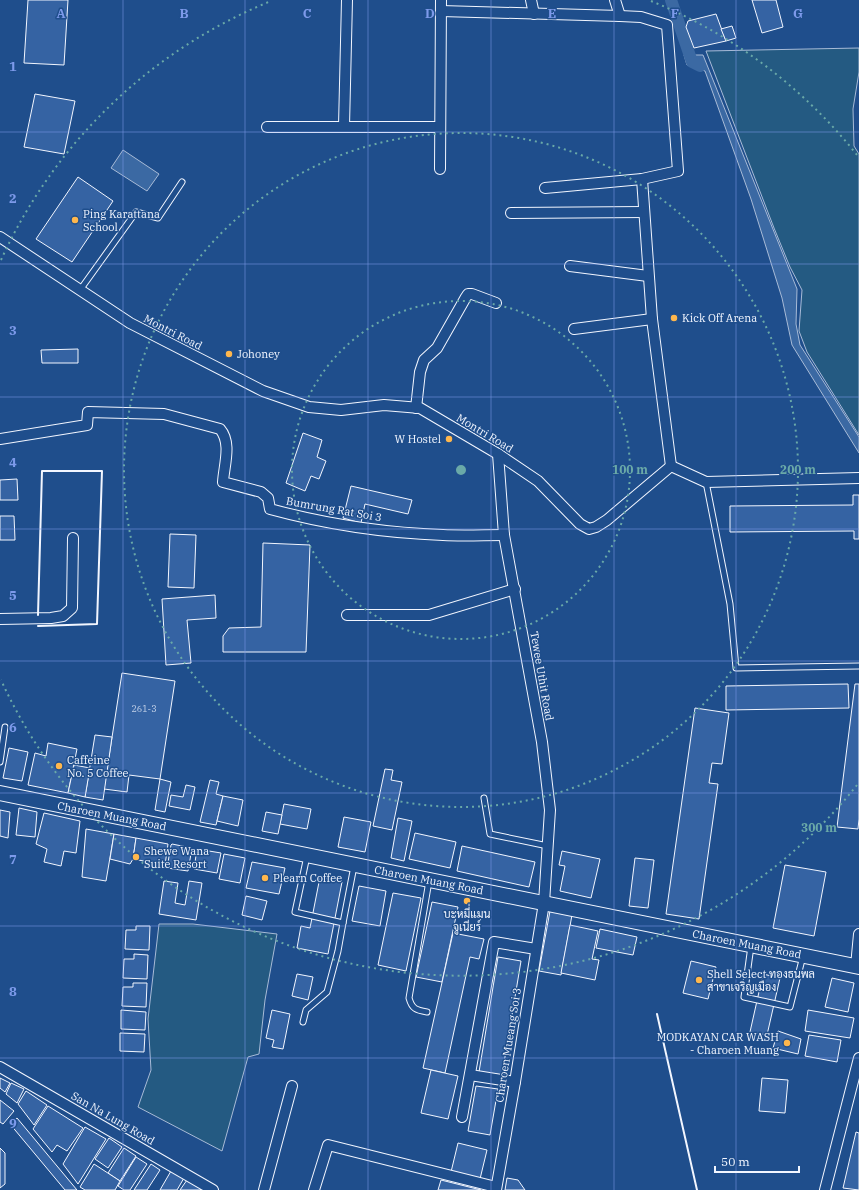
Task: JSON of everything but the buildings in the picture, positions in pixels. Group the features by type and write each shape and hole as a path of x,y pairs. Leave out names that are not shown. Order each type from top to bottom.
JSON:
{"main road":[{"name":"Charoen Muang Road","path":"0,793 857,966"}],"street":[{"path":"344,126 347,0"},
{"path":"440,169 441,0"},
{"path":"531,0 534,14"},
{"path":"615,0 620,16"},
{"path":"441,11 640,17 667,25 678,171 642,179 545,188"},
{"path":"267,127 440,127"},
{"path":"642,179 652,319 671,466 706,482 859,478"},
{"path":"511,213 644,212"},
{"name":"Montri Road","path":"0,237 130,323 263,392 309,407 342,410 384,405 420,408 498,454 538,481 580,524 590,529 607,520 671,466"},
{"path":"570,266 648,276"},
{"path":"416,408 420,372 424,360 437,348 468,294 472,294 496,303"},
{"path":"574,329 652,319"},
{"name":"Bumrung Rat Soi 3","path":"0,438 87,425 88,412 164,414 220,429 225,435 227,442 223,482 261,492 268,498 270,509 302,518 390,531 443,535 504,535"},
{"name":"Tewee Uthit Road","path":"498,454 504,535 543,750 550,810 549,846 544,903"},
{"path":"0,619 51,618 63,616 72,608 73,538"},
{"path":"347,616 429,615 515,589"},
{"name":"Charoen Mueang Soi 3","path":"496,1189 544,903"},
{"path":"857,966 859,934"},
{"path":"462,1117 494,942 536,949"},
{"path":"825,1190 859,1058"},
{"name":"San Na Lung Road","path":"0,1067 214,1190"},
{"path":"470,1075 515,1082"},
{"path":"264,1190 292,1086"},
{"path":"314,1190 328,1145 496,1189"}],"lane":[{"path":"80,290 136,212 158,218 182,182"},
{"path":"706,482 730,604 736,668 859,666"},
{"path":"0,762 4,728"},
{"path":"484,798 490,834 549,846"},
{"path":"307,855 295,912 343,923"},
{"path":"303,1022 306,1010 327,992 338,952 354,865"},
{"path":"427,1012 416,1010 412,1007 409,998 429,880"},
{"path":"752,945 744,997 790,1007 803,955"}],"shaded area":[{"path":"859,48 859,72 853,109 854,146 859,154 859,435 807,352 799,331 802,290 790,267 774,228 706,51"},
{"path":"684,55 703,55 797,289 796,324 800,345 859,437 859,453 792,345 782,298 751,199 705,71 687,65"},
{"path":"123,150 159,174 147,191 111,168"},
{"path":"159,924 193,924 277,934 265,1000 259,1054 248,1057 222,1151 138,1107 151,1070 148,1019"}],"waterway":[{"path":"671,0 692,62 700,66"}],"wall":[{"path":"38,615 42,471 102,471 97,624 38,626"},
{"path":"657,1014 697,1190"}],"place":[{"name":"Ping Karattana School","path":"75,220"},
{"name":"Kick Off Arena","path":"674,318"},
{"name":"Johoney","path":"229,354"},
{"name":"W Hostel","path":"449,439"},
{"name":"Caffeine No. 5 Coffee","path":"59,766"},
{"name":"Shewe Wana Suite Resort","path":"136,857"},
{"name":"Plearn Coffee","path":"265,878"},
{"name":"บะหมี่แมน จูเนียร์","path":"467,901"},
{"name":"Shell Select ทองธนพล สาขาเจริญเมือง","path":"699,980"},
{"name":"MODKAYAN CAR WASH - Charoen Muang","path":"787,1043"}]}
